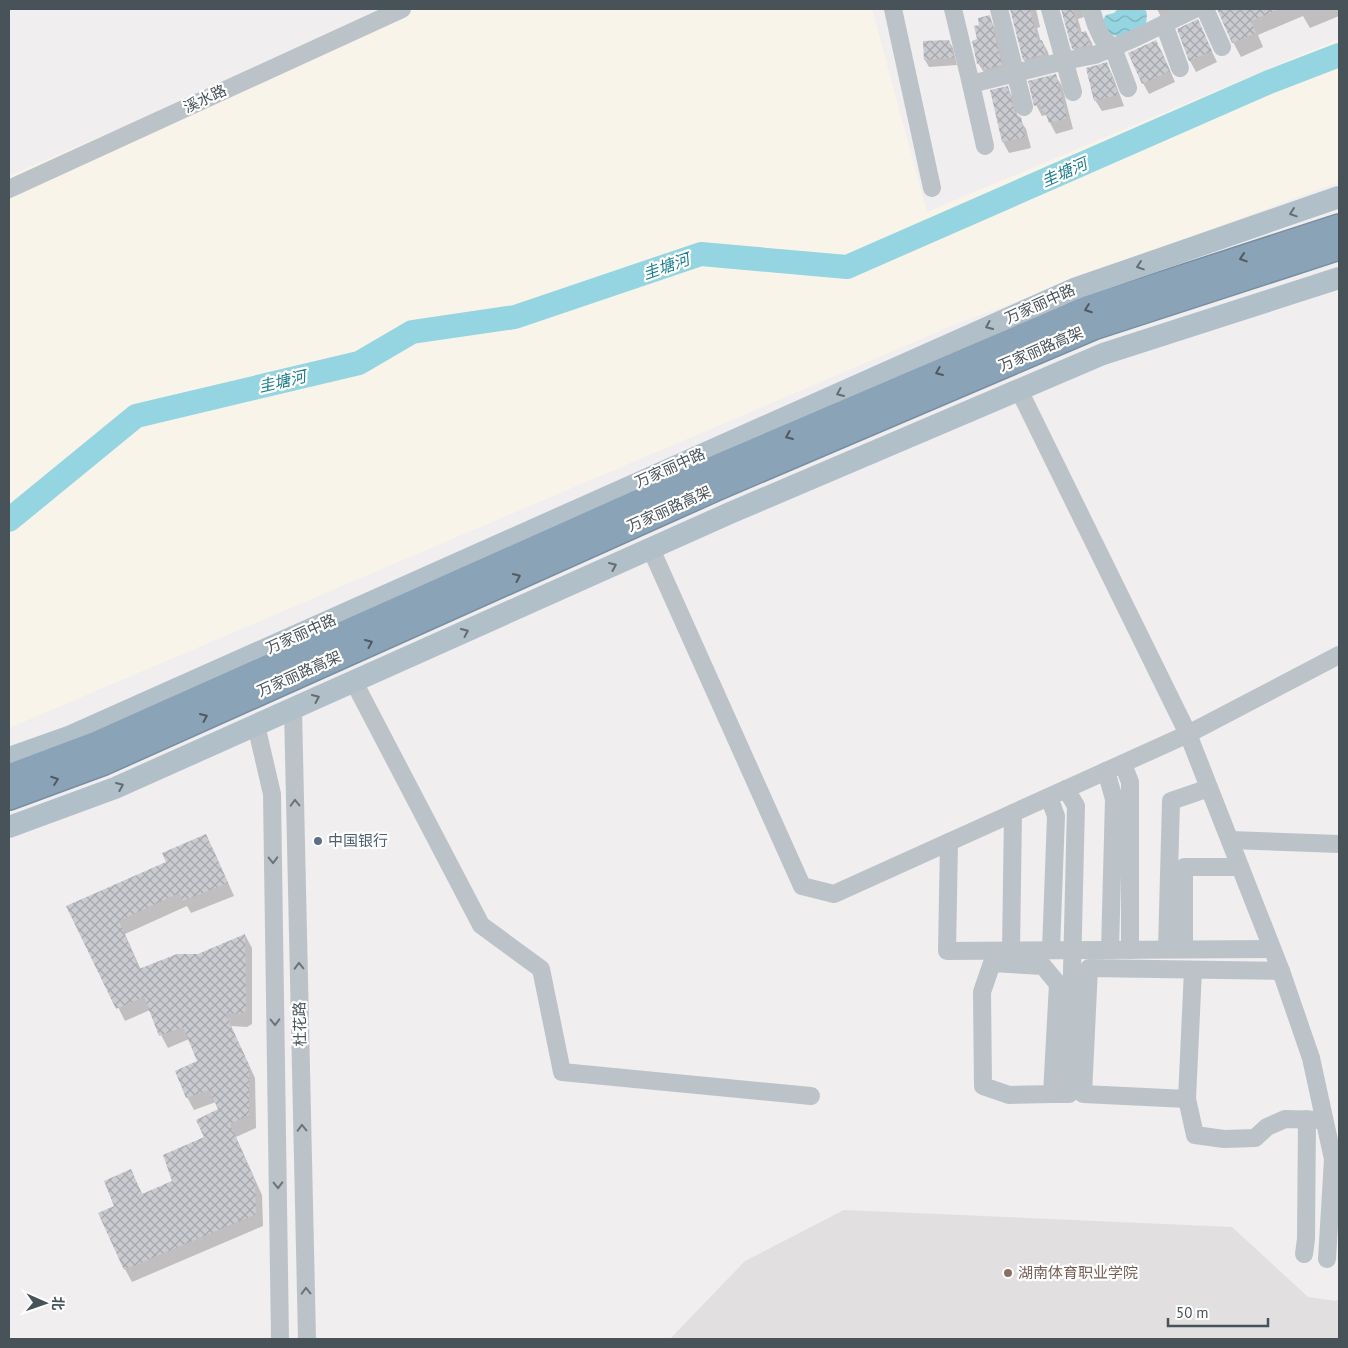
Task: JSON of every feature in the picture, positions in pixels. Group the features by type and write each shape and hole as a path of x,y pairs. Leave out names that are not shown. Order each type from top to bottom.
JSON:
{"highway":[{"name":"万家丽路高架","path":"9,777 97,744 702,474 1087,309 1339,227"},
{"name":"万家丽路高架","path":"9,797 104,762 718,487 1093,326 1339,247"}],"main road":[{"name":"万家丽中路","path":"9,758 71,736 1074,288 1339,197"},
{"path":"9,827 115,788 730,513 1103,354 1339,278"}],"street":[{"name":"溪水路","path":"9,190 402,9"},
{"path":"893,9 932,188"},
{"path":"953,9 985,146"},
{"path":"999,9 1024,107"},
{"path":"1050,9 1073,92"},
{"path":"1091,9 1102,38 1113,48 1128,88"},
{"path":"971,84 1095,55 1195,9"},
{"path":"1205,9 1222,47"},
{"path":"1164,24 1180,68"},
{"path":"1019,390 1188,734 1281,971 1311,1058 1316,1120 1304,1254"},
{"path":"650,549 802,886 834,894 1188,734 1339,655"},
{"path":"354,682 481,925 541,969 562,1072 811,1096"},
{"name":"杜花路","path":"293,709 307,1339"},
{"name":"杜花路","path":"256,725 272,794 280,1339"},
{"path":"1123,764 1130,782 1130,950"},
{"path":"1106,771 1114,799 1110,950"},
{"path":"1175,949 1177,867 1171,801 1209,788"},
{"path":"1066,789 1076,806 1068,1094"},
{"path":"1049,797 1056,816 1051,950"},
{"path":"1011,950 1013,813"},
{"path":"1230,840 1339,844"},
{"path":"949,842 947,951 1272,949"},
{"path":"1177,867 1240,867"},
{"path":"1068,1094 1058,984 1043,966 992,963 982,992 983,1086 1009,1096 1068,1094 1187,1099"},
{"path":"1068,1094 1089,968 1281,971"},
{"path":"1193,970 1187,1099 1195,1135 1224,1139 1255,1138 1267,1127 1285,1119 1316,1120"},
{"path":"1316,1120 1336,1159 1327,1259"}],"shaded area":[{"path":"396,9 872,9 927,212 1339,39 1339,182 959,323 9,728 9,176"},
{"name":"湖南体育职业学院","path":"844,1210 1232,1227 1308,1297 1336,1301 1339,1299 1339,1339 670,1339 745,1261"}],"water":[{"path":"1118,9 1145,9 1147,14 1146,24 1119,36 1110,35 1103,20 1106,15 1114,13"}],"building":[{"path":"1010,9 1030,9 1038,41 1042,40 1046,54 1023,60"},
{"path":"1061,9 1073,9 1079,33 1086,31 1090,45 1072,49"},
{"path":"1217,9 1279,9 1251,21 1256,33 1232,43"},
{"path":"990,15 1002,65 984,70 982,62 977,64 972,41 977,39 974,26 979,25 978,18"},
{"path":"1198,19 1212,51 1189,61 1177,29"},
{"path":"949,40 954,58 924,60 923,41"},
{"path":"1156,40 1170,71 1142,84 1128,53"},
{"path":"1107,62 1118,95 1094,101 1086,68"},
{"path":"1056,74 1067,118 1049,123 1045,111 1042,112 1040,104 1034,106 1028,81"},
{"path":"1008,86 1014,110 1021,117 1025,137 1002,142 990,90"},
{"path":"206,834 228,883 182,901 179,893 119,921 139,969 177,954 198,954 245,934 246,1011 240,1014 225,1013 249,1065 249,1115 230,1124 255,1181 256,1214 124,1270 98,1213 114,1206 104,1181 131,1169 142,1194 172,1181 163,1155 204,1137 196,1120 218,1109 209,1090 186,1098 175,1071 197,1061 183,1027 159,1036 144,997 116,1009 66,906 166,862 162,853"}],"waterway":[{"name":"圭塘河","path":"9,520 136,416 359,363 412,332 515,317 701,254 847,267 1269,82 1339,55"}],"place":[{"name":"中国银行","path":"318,841"},
{"name":"湖南体育职业学院","path":"1008,1273"}]}
